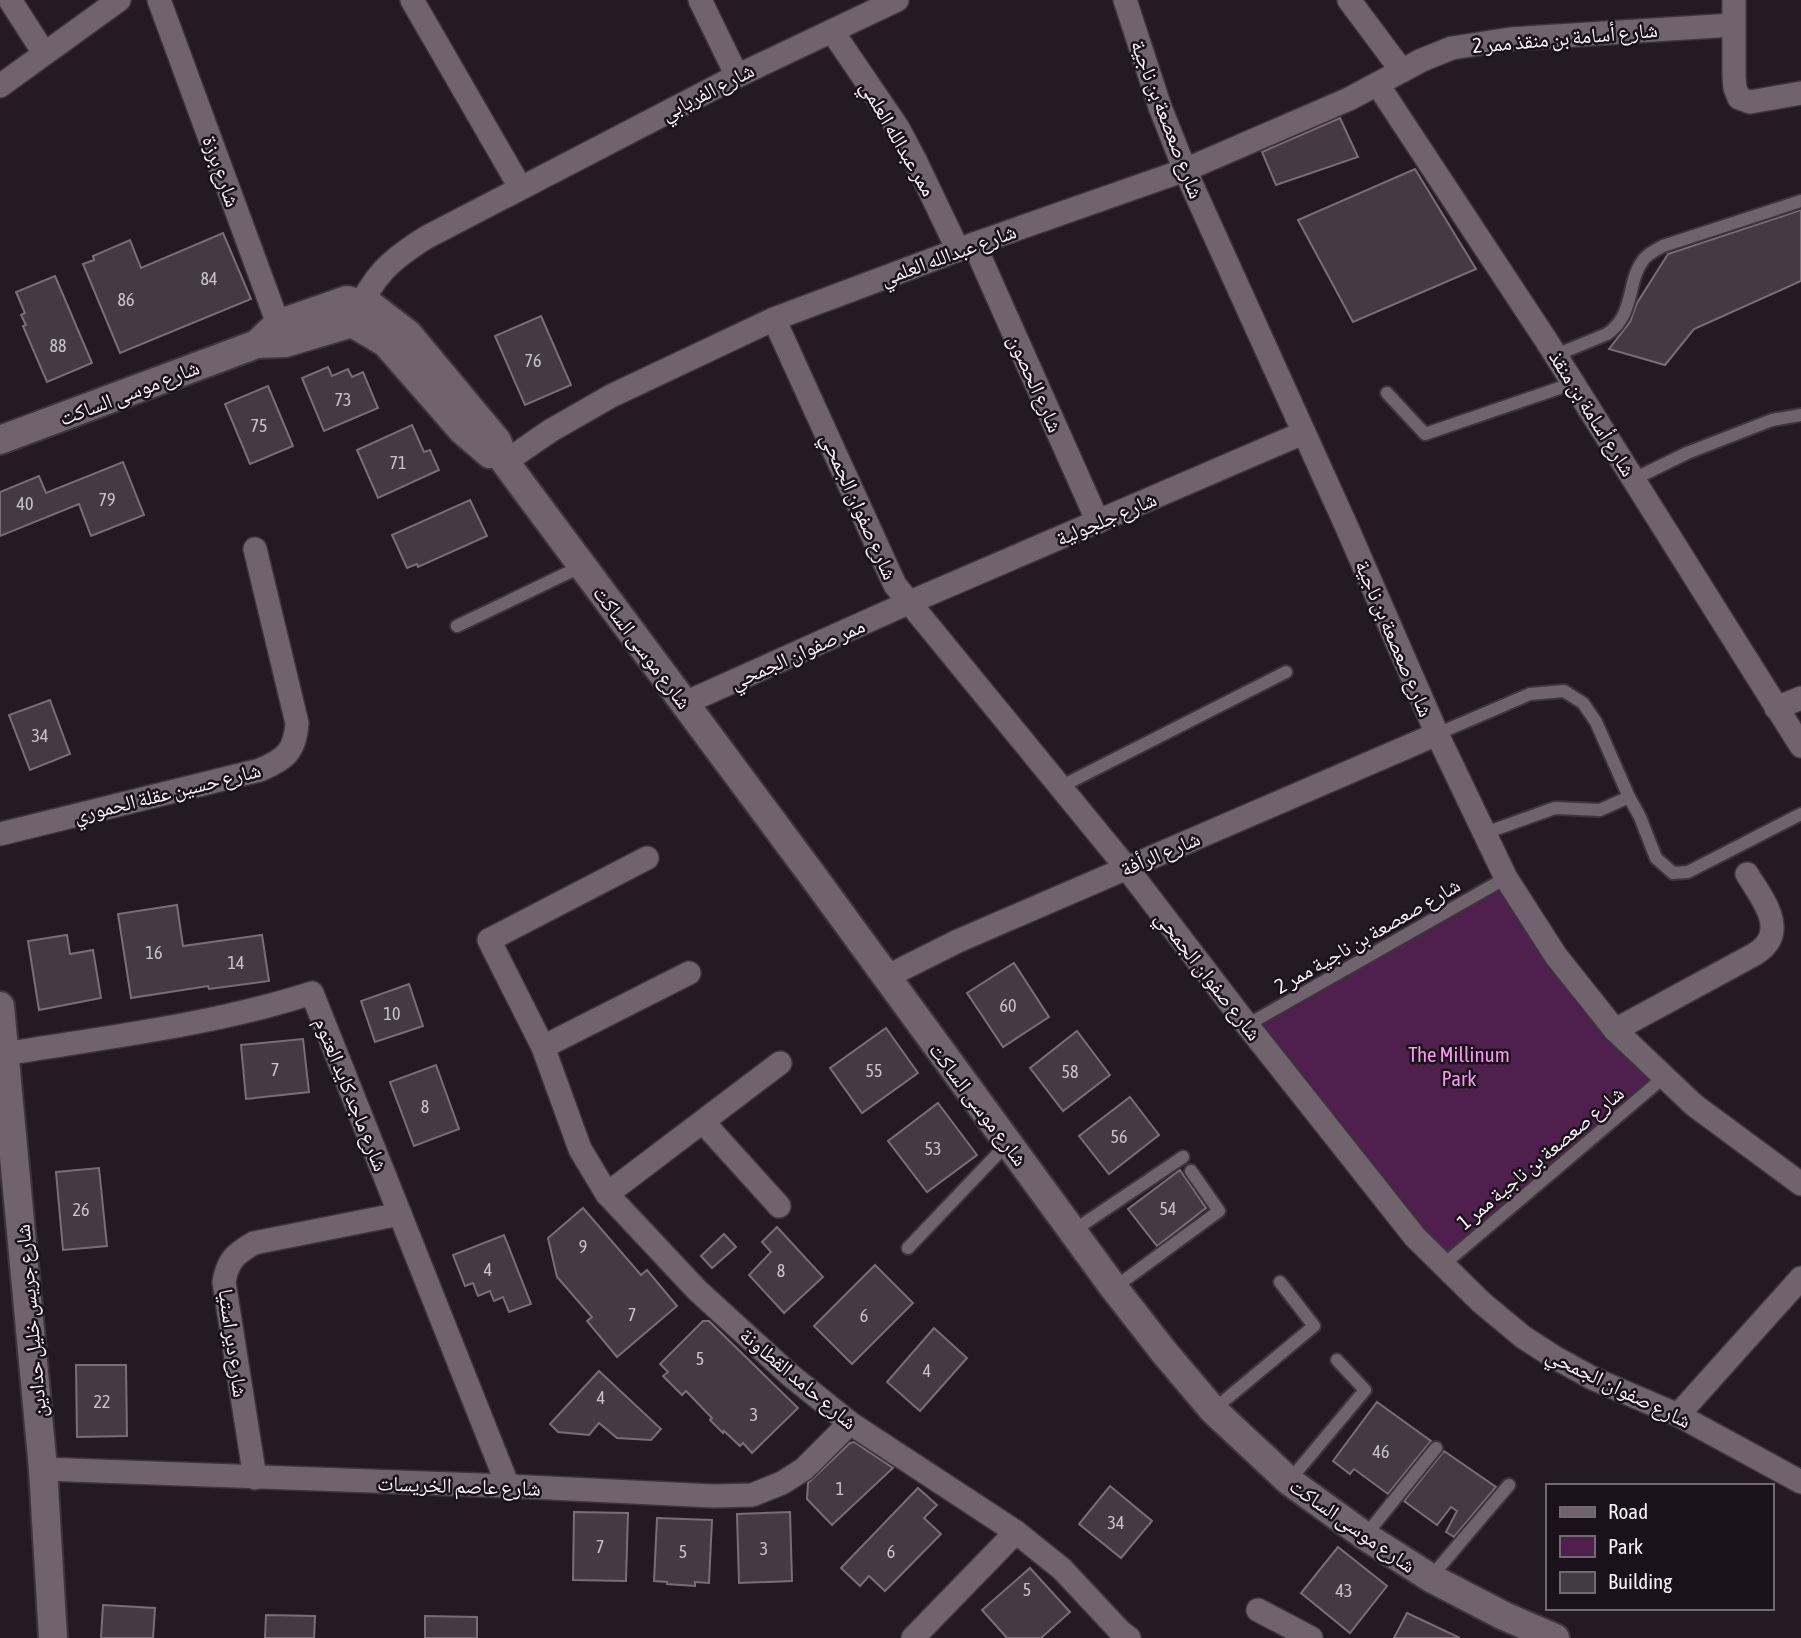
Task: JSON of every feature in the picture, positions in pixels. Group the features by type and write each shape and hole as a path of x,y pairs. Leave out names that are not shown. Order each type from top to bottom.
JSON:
{"street":[{"path":"10,0 44,54"},
{"path":"0,86 118,0"},
{"name":"شارع برزة","path":"159,0 282,333"},
{"path":"412,0 520,187"},
{"path":"700,0 737,75"},
{"name":"شارع الفريابي","path":"357,313 380,271 399,254 520,187 737,75 897,0"},
{"name":"شارع صعصعة بن ناجية","path":"1125,0 1160,107 1185,170 1437,734 1506,878 1556,956 1615,1030 1694,1105 1801,1184"},
{"path":"1349,0 1402,71"},
{"path":"1734,0 1734,77 1739,97 1750,102 1801,93"},
{"name":"شارع أسامة بن منقذ ممر 2","path":"1402,71 1452,48 1485,41 1733,25"},
{"name":"ممر عبدالله العلمي","path":"832,31 898,128 966,247"},
{"name":"شارع عبدالله العلمي","path":"505,462 550,431 611,396 774,319 966,247 1185,170 1378,85 1402,71"},
{"name":"شارع أسامة بن منقذ","path":"1378,85 1556,355 1801,746"},
{"name":"شارع الحصون","path":"966,247 1098,522"},
{"name":"شارع موسى الساكت","path":"0,440 257,344 347,300 462,430 484,451 505,462 1114,1288 1213,1410 1289,1481 1365,1536 1431,1578 1504,1616 1555,1638"},
{"name":"شارع صفوان الجمحي","path":"774,319 895,585 1126,867 1387,1205 1443,1265 1502,1319 1554,1357 1594,1379 1678,1415 1801,1482"},
{"name":"شارع جلجولية","path":"908,603 1303,433"},
{"name":"شارع حسين عقلة الحموري","path":"0,834 260,771 286,756 296,742 297,723 255,549"},
{"name":"ممر صفوان الجمحي","path":"685,703 908,603"},
{"path":"1776,708 1801,698"},
{"name":"شارع الرأفة","path":"886,977 958,941 1437,734"},
{"name":"شارع حامد القطاونة","path":"647,858 489,940 543,1047 580,1149 607,1194 697,1290 790,1375 850,1423 1016,1532 1062,1569 1129,1638"},
{"path":"1615,1030 1755,954 1766,944 1772,930 1771,917 1747,874"},
{"path":"543,1047 688,974"},
{"name":"شارع ماجد كايد العتوم","path":"5,1054 214,1018 272,1006 312,993 508,1486"},
{"name":"شارع جريس خليل حدادين","path":"0,1006 43,1469 53,1638"},
{"path":"607,1194 780,1063"},
{"path":"703,1122 779,1206"},
{"name":"شارع دير استيا","path":"255,1478 224,1282 227,1265 239,1252 254,1243 400,1214"},
{"path":"1678,1415 1801,1278"},
{"name":"شارع عاصم الخريسات","path":"43,1469 714,1496 751,1495 782,1483 804,1469 850,1423"},
{"path":"913,1638 1016,1532"},
{"path":"1258,1610 1311,1638"}],"lane":[{"path":"1556,355 1615,329 1623,318 1642,260 1650,253 1662,246 1801,201"},
{"path":"1387,393 1425,434 1573,383"},
{"path":"1634,479 1687,453 1772,420 1801,415"},
{"path":"457,626 582,566"},
{"path":"1060,787 1286,672"},
{"path":"1437,734 1531,694 1564,691 1583,703 1596,722 1656,858 1673,873 1688,872 1801,814"},
{"path":"1485,833 1555,808 1601,810 1629,797"},
{"name":"شارع صعصعة بن ناجية ممر 2","path":"1247,1025 1506,878"},
{"name":"شارع صعصعة بن ناجية ممر 1","path":"1443,1265 1662,1077"},
{"path":"908,1248 1008,1143"},
{"path":"1073,1231 1183,1157"},
{"path":"1114,1288 1219,1211 1191,1171"},
{"path":"1213,1410 1314,1326 1280,1282"},
{"path":"1289,1481 1365,1390 1337,1360"},
{"path":"1365,1536 1436,1448"},
{"path":"1431,1578 1509,1485"}],"green space":[{"name":"The Millinum Park","path":"1506,878 1663,1078 1443,1265 1247,1025"}],"building":[{"path":"1340,118 1358,157 1276,185 1262,152"},
{"path":"1415,169 1476,269 1353,322 1298,220"},
{"path":"1801,210 1801,281 1694,329 1665,365 1609,349 1630,322 1637,303 1668,254"},
{"path":"223,233 251,299 120,353 83,264 94,260 93,256 130,240 141,268"},
{"path":"55,276 92,363 47,382 23,326 26,325 21,315 25,313 16,292"},
{"path":"541,316 571,385 525,405 495,336"},
{"path":"328,367 332,376 348,369 352,377 363,372 378,408 324,431 302,378"},
{"path":"268,386 293,446 250,464 225,404"},
{"path":"412,425 424,452 430,450 439,470 378,498 357,450"},
{"path":"123,462 144,515 91,536 79,504 0,536 0,492 39,476 46,493"},
{"path":"470,500 487,536 418,567 417,564 407,568 392,535"},
{"path":"50,700 70,754 30,770 9,715"},
{"path":"177,905 183,946 262,935 269,981 209,989 208,986 131,998 118,914"},
{"path":"67,935 70,954 93,950 101,998 39,1010 28,941"},
{"path":"1014,963 1049,1017 1003,1047 967,993"},
{"path":"409,984 423,1026 375,1042 361,1001"},
{"path":"886,1028 918,1073 862,1113 830,1068"},
{"path":"1077,1031 1110,1075 1063,1111 1030,1068"},
{"path":"303,1039 309,1092 246,1099 241,1045"},
{"path":"436,1065 459,1129 414,1146 390,1082"},
{"path":"1130,1097 1159,1135 1109,1174 1079,1136"},
{"path":"938,1103 977,1155 927,1192 888,1141"},
{"path":"99,1168 107,1246 63,1250 56,1172"},
{"path":"1180,1170 1206,1208 1157,1246 1128,1209"},
{"path":"583,1208 641,1275 647,1270 677,1306 617,1357 587,1321 592,1317 557,1277 548,1238"},
{"path":"777,1227 823,1277 784,1313 749,1275 771,1252 762,1242"},
{"path":"724,1234 736,1247 712,1268 701,1256"},
{"path":"504,1235 531,1304 509,1312 503,1297 494,1301 490,1291 478,1296 473,1283 465,1286 453,1255"},
{"path":"875,1265 913,1303 852,1364 814,1326"},
{"path":"703,1321 709,1321 798,1408 752,1453 743,1443 740,1446 724,1431 723,1433 686,1391 682,1395 663,1376 668,1372 660,1364"},
{"path":"934,1328 967,1358 920,1411 887,1382"},
{"path":"76,1365 126,1365 127,1436 77,1437"},
{"path":"599,1371 661,1429 651,1440 617,1438 599,1423 589,1435 558,1432 550,1424"},
{"path":"1377,1402 1431,1441 1388,1494 1354,1469 1350,1474 1333,1461"},
{"path":"854,1442 893,1468 832,1525 807,1499 808,1483"},
{"path":"1444,1451 1496,1487 1454,1537 1446,1532 1457,1511 1451,1507 1437,1525 1404,1501"},
{"path":"1110,1486 1152,1521 1121,1558 1079,1524"},
{"path":"918,1488 937,1505 924,1518 941,1534 885,1591 869,1576 860,1586 841,1568"},
{"path":"574,1512 628,1513 626,1581 573,1580"},
{"path":"790,1512 792,1581 739,1583 737,1514"},
{"path":"657,1518 712,1520 709,1583 695,1582 695,1586 654,1581"},
{"path":"1338,1547 1387,1586 1350,1633 1301,1593"},
{"path":"1030,1568 1070,1612 1041,1638 1007,1638 982,1610"},
{"path":"103,1605 155,1608 153,1638 101,1638"},
{"path":"1407,1613 1460,1638 1394,1638"},
{"path":"266,1615 315,1616 314,1638 265,1638"},
{"path":"425,1616 477,1617 477,1638 425,1638"}]}
